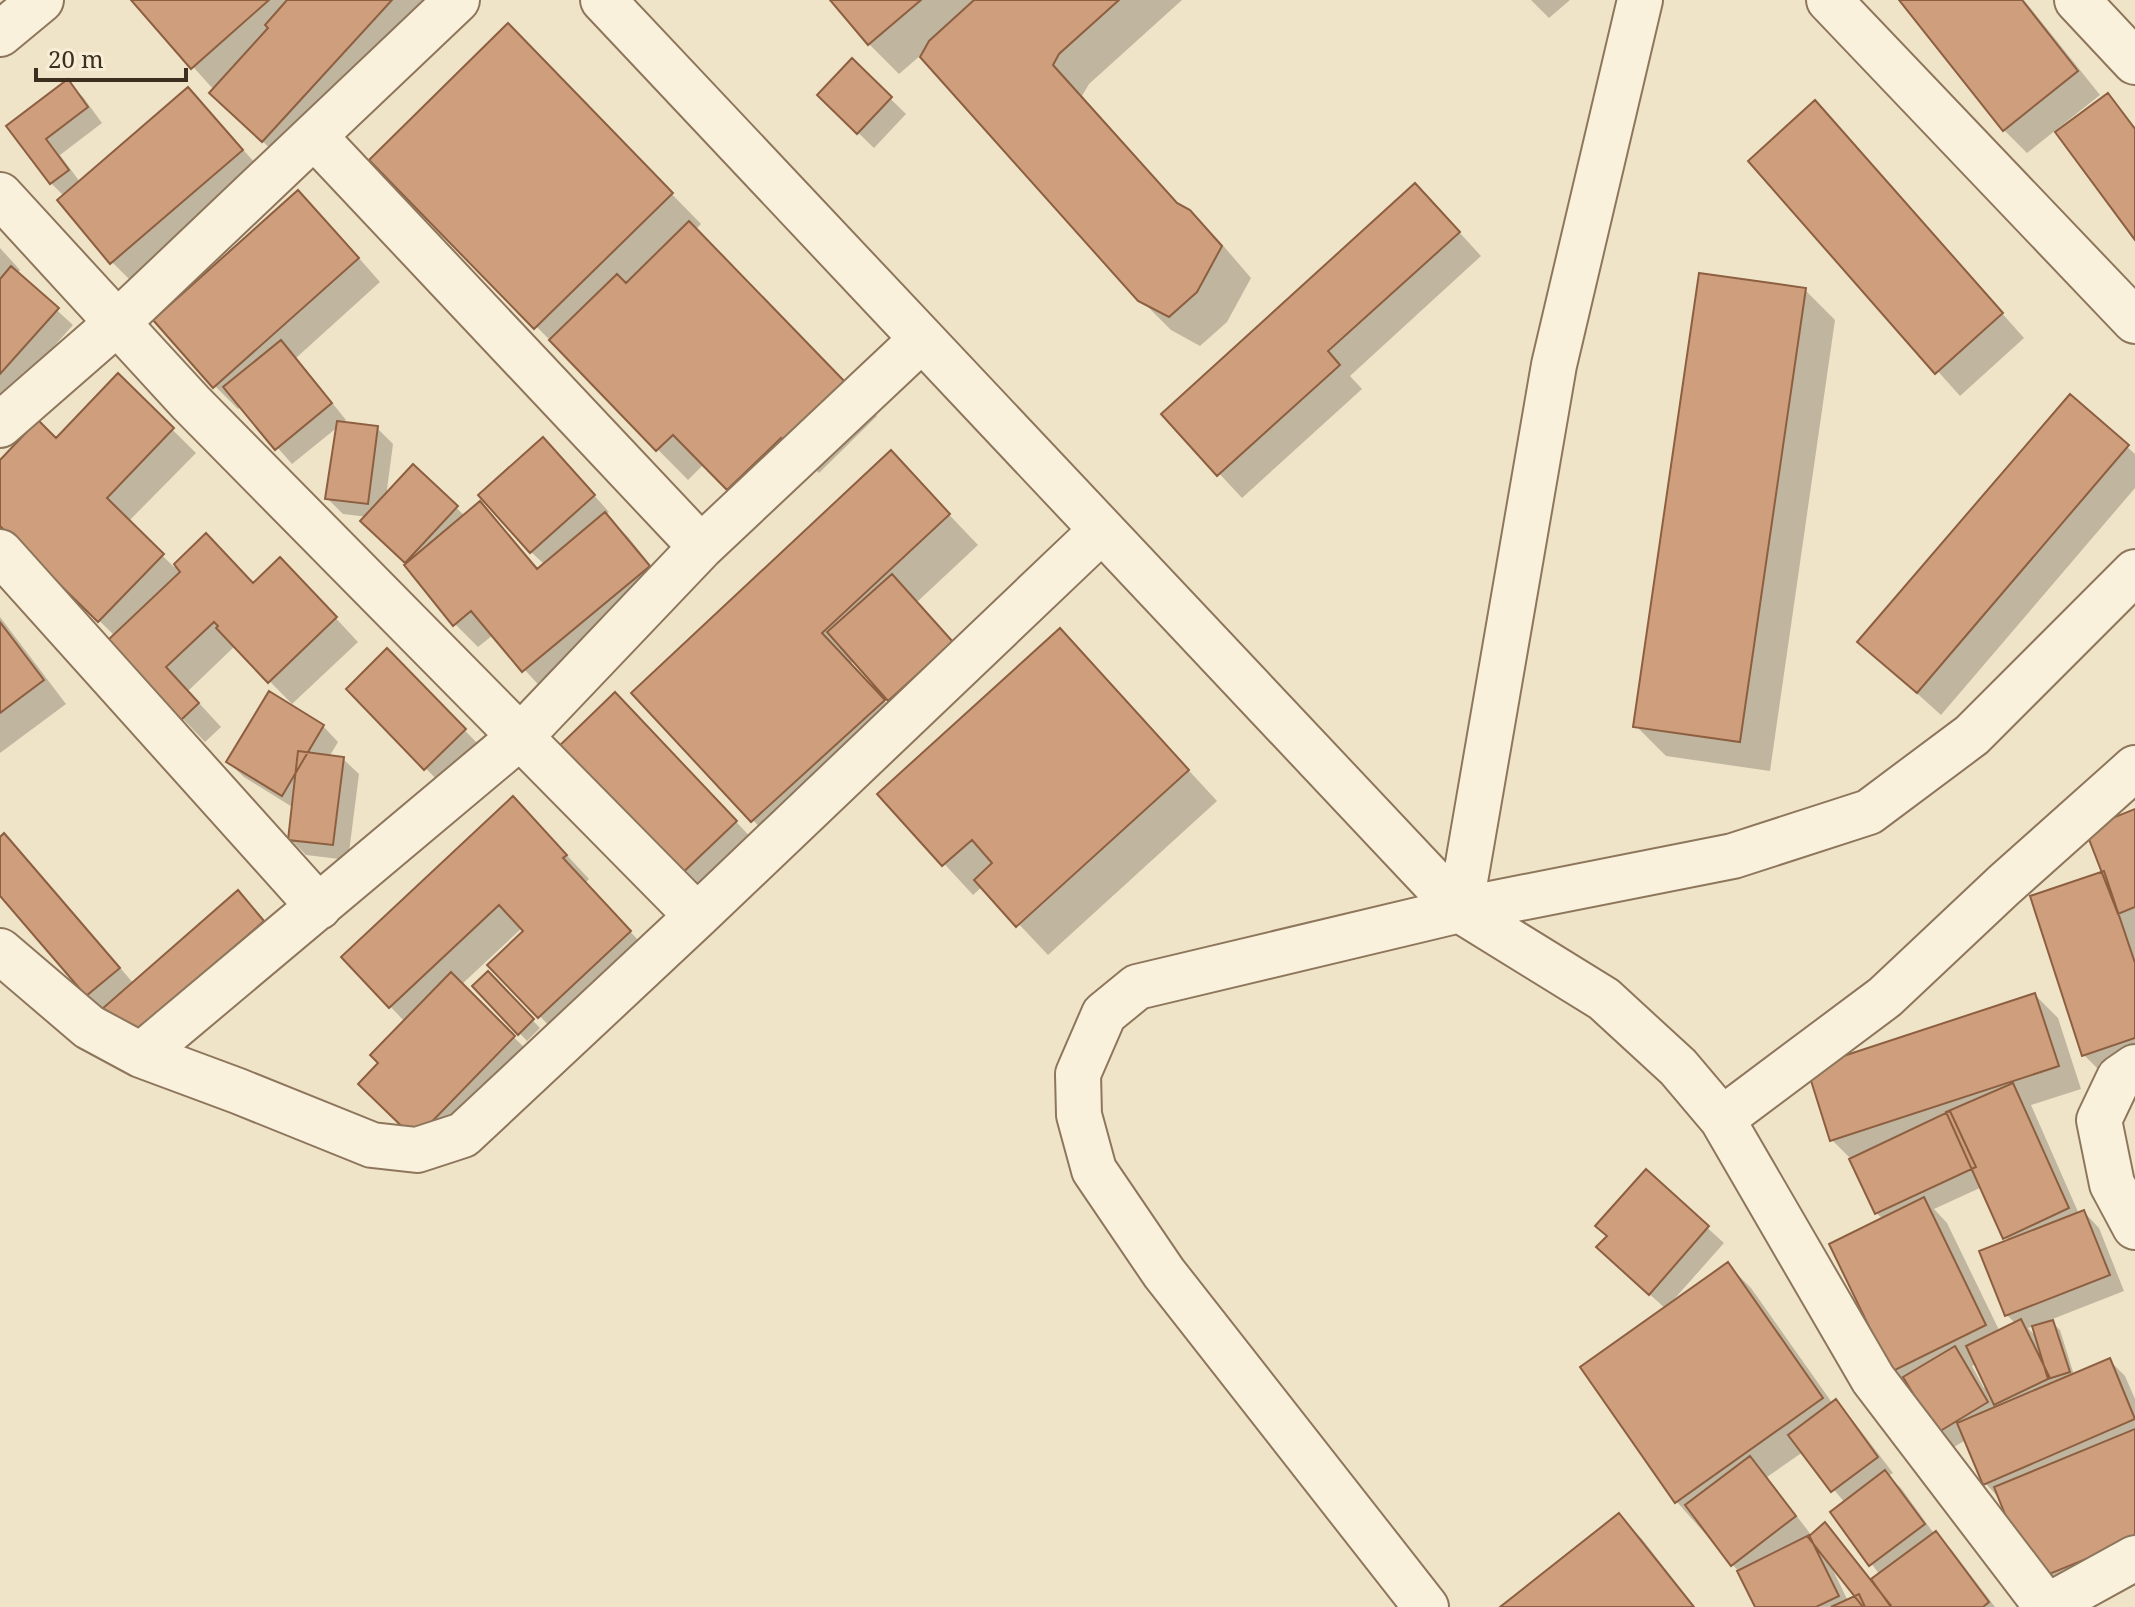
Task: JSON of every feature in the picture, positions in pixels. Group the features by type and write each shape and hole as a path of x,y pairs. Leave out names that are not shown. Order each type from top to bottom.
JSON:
{"street":[{"path":"0,34 41,0"},
{"path":"0,425 118,322 457,0"},
{"path":"603,0 1460,910 1604,999 1678,1067 1722,1119 1873,1379 2046,1607 2135,1558"},
{"path":"1460,910 1554,365 1640,0"},
{"path":"1829,0 2135,321"},
{"path":"2077,0 2135,62"},
{"path":"314,136 701,547"},
{"path":"0,195 191,403 697,916"},
{"path":"141,1055 521,736 701,547 922,339"},
{"path":"0,951 89,1027 141,1055 372,1145 417,1150 463,1135 1102,530"},
{"path":"0,552 319,907"},
{"path":"1426,1607 1164,1273 1094,1170 1079,1115 1078,1074 1104,1014 1137,987 1460,910 1733,856 1869,812 1972,735 2135,572"},
{"path":"1722,1119 1885,997 2135,768"},
{"path":"2135,1067 2119,1078 2099,1120 2112,1184 2135,1227"}],"building":[{"path":"131,0 269,0 191,69"},
{"path":"287,0 392,0 262,142 209,93 268,28 265,25"},
{"path":"830,0 921,0 868,45"},
{"path":"974,0 1119,0 1059,54 1053,65 1177,203 1190,210 1222,246 1197,292 1169,317 1138,301 920,57 929,41"},
{"path":"1899,0 2022,0 2078,71 2003,131"},
{"path":"508,23 673,193 534,329 369,160"},
{"path":"852,58 892,97 857,134 817,95"},
{"path":"68,79 88,107 46,139 69,170 50,184 6,126"},
{"path":"188,87 243,150 110,264 57,200"},
{"path":"2108,93 2135,129 2135,240 2055,132"},
{"path":"1815,100 2003,313 1935,374 1748,161"},
{"path":"1415,183 1460,232 1328,351 1340,365 1217,476 1161,414"},
{"path":"298,190 359,258 213,388 153,320"},
{"path":"689,221 848,385 787,445 781,438 727,490 673,435 656,451 549,340 617,274 626,283"},
{"path":"11,266 59,308 0,374 0,279"},
{"path":"1699,273 1806,288 1740,742 1633,727"},
{"path":"281,340 332,403 275,450 223,387"},
{"path":"118,373 174,428 107,498 164,554 98,622 0,526 0,460 38,420 56,438"},
{"path":"2070,394 2129,445 1917,693 1857,642"},
{"path":"337,421 378,426 368,504 325,499"},
{"path":"543,437 595,495 530,553 478,495"},
{"path":"891,450 950,514 822,633 885,700 751,822 631,693"},
{"path":"413,464 458,506 405,563 360,521"},
{"path":"480,501 537,569 605,512 650,566 522,672 471,611 453,626 404,565"},
{"path":"206,533 253,583 280,557 337,617 268,683 216,628 218,626 214,622 166,667 199,703 181,720 107,641 180,572 174,564"},
{"path":"892,574 953,642 888,701 827,632"},
{"path":"0,622 44,680 0,713"},
{"path":"1060,628 1189,770 1016,927 974,880 992,863 972,840 942,866 877,794"},
{"path":"387,648 466,729 424,770 346,689"},
{"path":"269,691 324,725 282,796 226,762"},
{"path":"615,692 737,821 675,880 554,751"},
{"path":"298,751 344,757 333,845 288,840"},
{"path":"513,796 567,855 563,858 631,931 538,1018 487,965 523,931 499,905 389,1008 341,957"},
{"path":"2135,809 2135,907 2118,914 2085,829"},
{"path":"4,833 120,968 86,996 0,896 0,837"},
{"path":"2104,871 2135,963 2135,1038 2082,1056 2030,896"},
{"path":"238,890 264,921 129,1039 102,1009"},
{"path":"488,971 534,1019 518,1035 472,986"},
{"path":"451,972 515,1036 415,1139 358,1084 378,1063 370,1055"},
{"path":"2035,993 2059,1066 1830,1141 1807,1068"},
{"path":"2013,1083 2069,1208 2003,1239 1946,1112"},
{"path":"1950,1111 1976,1167 1875,1214 1849,1159"},
{"path":"1646,1169 1709,1226 1649,1295 1596,1247 1607,1236 1595,1226"},
{"path":"1924,1197 1986,1325 1891,1372 1829,1244"},
{"path":"2084,1210 2110,1275 2005,1316 1979,1251"},
{"path":"1728,1262 1823,1398 1675,1503 1580,1367"},
{"path":"2021,1319 2050,1378 1994,1405 1966,1346"},
{"path":"2053,1320 2070,1372 2048,1379 2032,1326"},
{"path":"1955,1346 1988,1402 1937,1433 1903,1377"},
{"path":"2110,1358 2135,1419 1983,1485 1957,1423"},
{"path":"1836,1399 1878,1457 1831,1492 1788,1435"},
{"path":"2135,1429 2135,1539 2032,1581 1994,1487"},
{"path":"1750,1456 1796,1516 1731,1566 1685,1505"},
{"path":"1885,1470 1925,1524 1869,1566 1830,1512"},
{"path":"1619,1513 1694,1607 1500,1607"},
{"path":"1825,1522 1892,1607 1863,1607 1808,1537"},
{"path":"1936,1531 1989,1602 1983,1607 1891,1607 1871,1579"},
{"path":"1809,1535 1839,1596 1816,1607 1755,1607 1737,1571"},
{"path":"1859,1594 1865,1607 1831,1607"}]}
